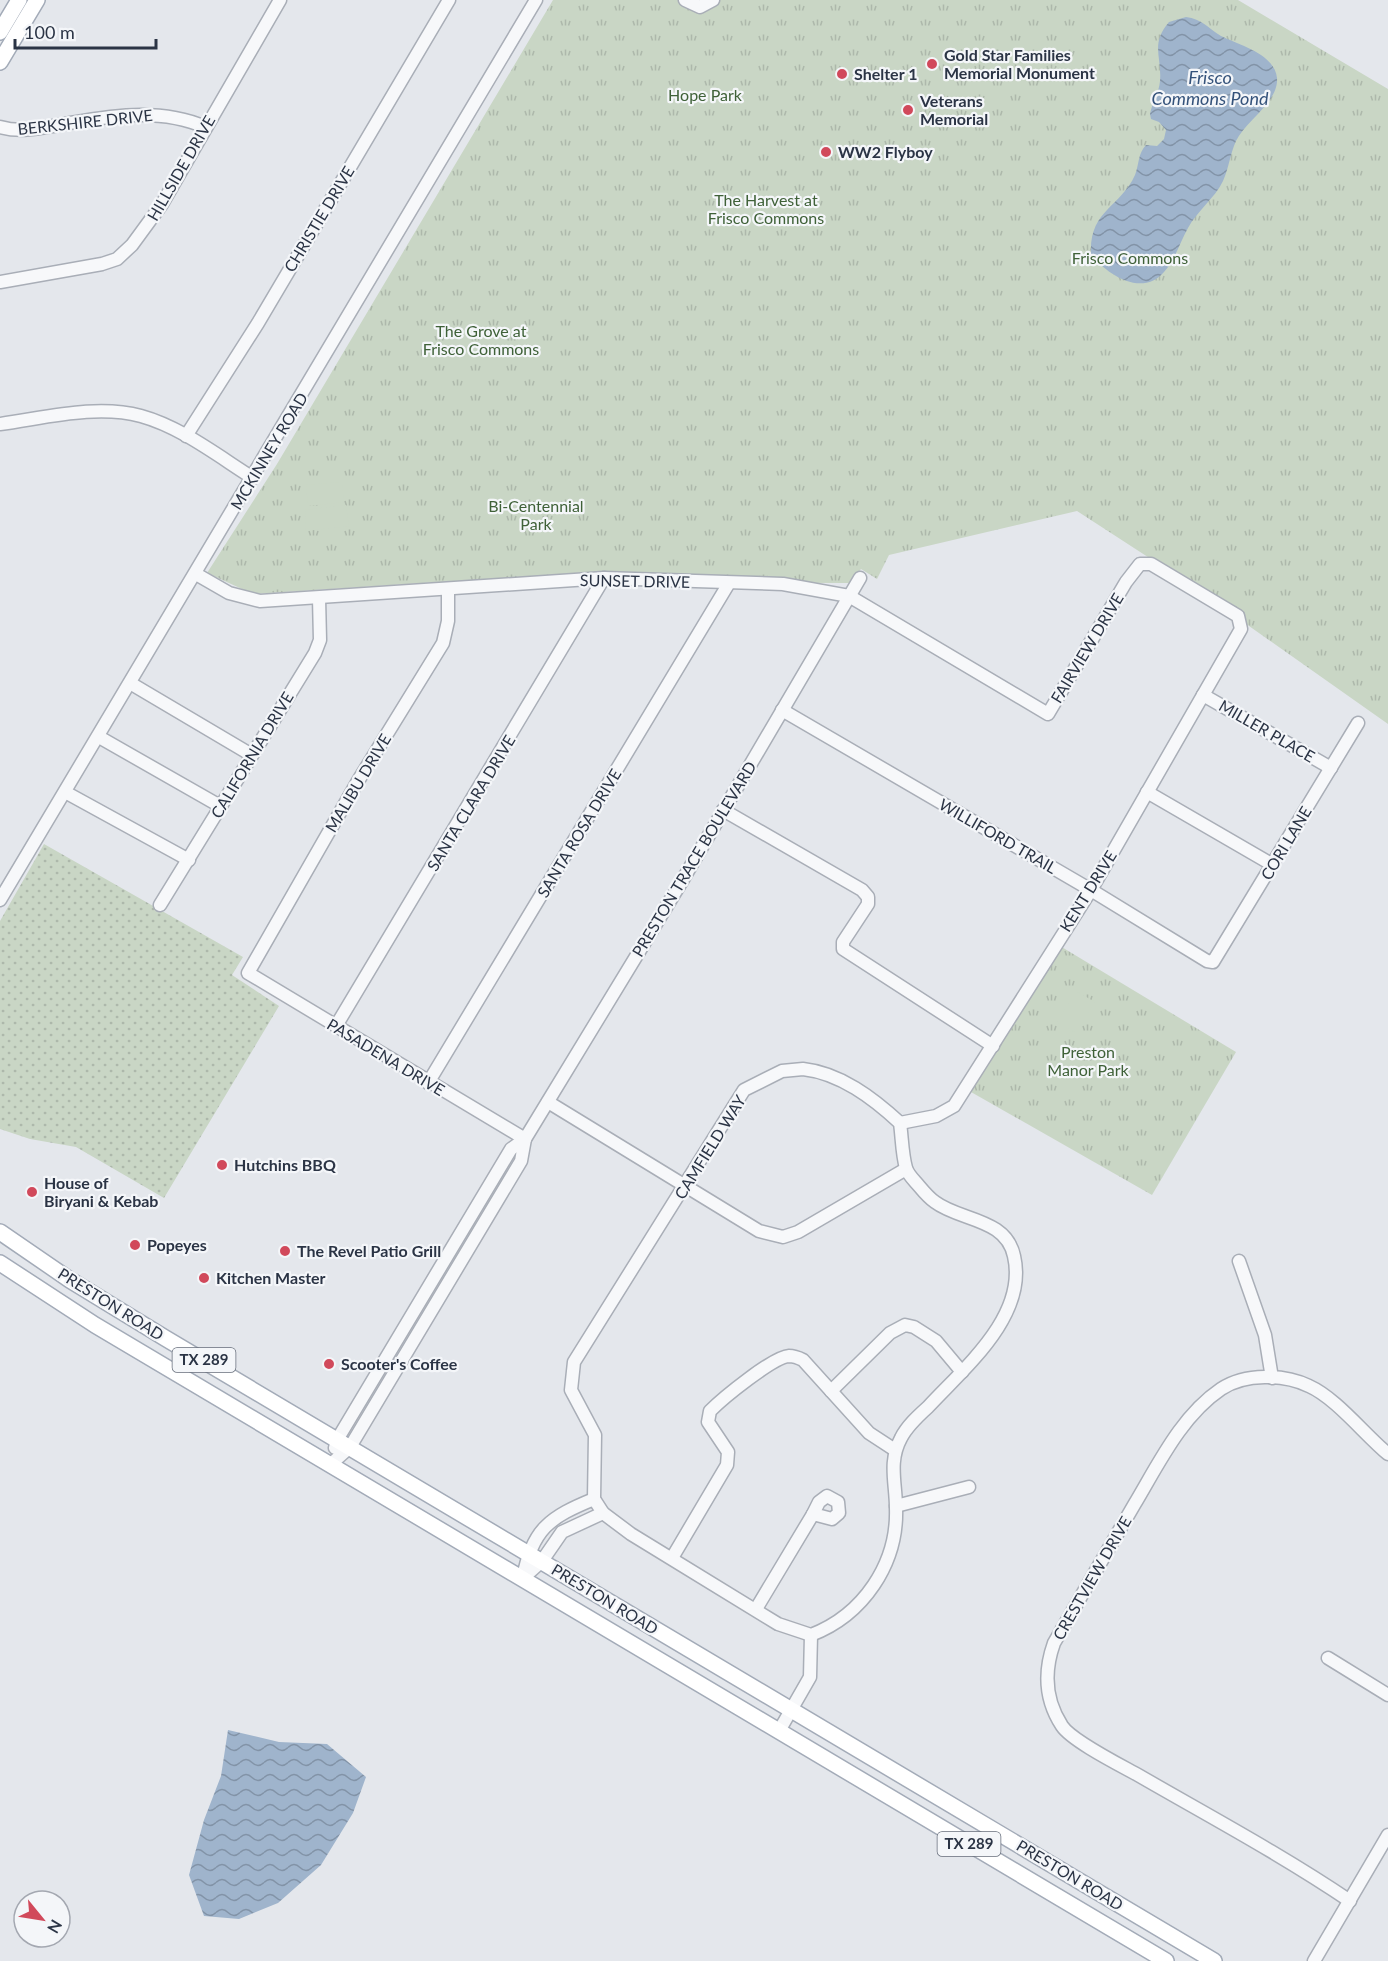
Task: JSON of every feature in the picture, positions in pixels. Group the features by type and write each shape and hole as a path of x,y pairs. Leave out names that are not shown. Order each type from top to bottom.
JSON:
{"main road":[{"path":"0,62 5,29 19,0"},
{"path":"5,29 37,0"},
{"name":"PRESTON ROAD","path":"0,1232 70,1280 165,1338 1214,1961"},
{"name":"PRESTON ROAD","path":"0,1263 72,1311 1166,1961"},
{"path":"153,1359 165,1338"}],"street":[{"name":"HILLSIDE DRIVE","path":"0,282 83,268 117,259 132,245 162,204 279,0"},
{"name":"CHRISTIE DRIVE","path":"186,436 258,323 449,0"},
{"name":"MCKINNEY ROAD","path":"0,900 536,0"},
{"path":"685,0 700,7 713,0"},
{"name":"BERKSHIRE DRIVE","path":"0,127 24,131 142,115 165,115 186,119 205,127"},
{"path":"0,424 96,412 122,412 142,416 186,436 253,478"},
{"name":"FAIRVIEW DRIVE","path":"1048,714 1126,582 1135,568 1145,563 1151,564 1238,616 1240,621"},
{"name":"SUNSET DRIVE","path":"196,574 229,593 250,600 279,601 604,578 783,584 849,596 1048,714"},
{"name":"SANTA CLARA DRIVE","path":"336,1026 604,578"},
{"name":"PRESTON TRACE BOULEVARD","path":"331,1464 425,1319 521,1161 525,1139 817,655 860,578"},
{"name":"SANTA ROSA DRIVE","path":"428,1083 729,583"},
{"name":"MALIBU DRIVE","path":"248,972 358,781 443,643 448,621 448,588"},
{"name":"CALIFORNIA DRIVE","path":"160,905 189,860 250,754 315,653 320,639 319,598"},
{"name":"KENT DRIVE","path":"900,1123 947,1112 954,1106 1045,959 1091,890 1240,629 1240,621"},
{"path":"130,683 250,754"},
{"name":"MILLER PLACE","path":"1203,695 1331,768"},
{"name":"WILLIFORD TRAIL","path":"782,710 1091,890 1207,961 1213,962"},
{"name":"CORI LANE","path":"1213,962 1358,723"},
{"path":"99,737 220,806"},
{"path":"65,792 189,860"},
{"path":"1147,792 1272,866"},
{"path":"723,810 862,890 868,897 867,904 843,942 843,949 993,1046"},
{"name":"PASADENA DRIVE","path":"248,972 428,1083 525,1139"},
{"name":"CAMFIELD WAY","path":"594,1499 595,1435 571,1390 574,1362 687,1185 744,1090 782,1071 803,1069 830,1076 866,1094 900,1123"},
{"path":"548,1102 759,1230 783,1237 806,1228 906,1169"},
{"path":"523,1578 527,1553 541,1529 554,1517 594,1499 603,1513 778,1624 811,1635 841,1621 856,1609 870,1590 891,1552 896,1536 892,1466 895,1450 908,1428 962,1372 1010,1307 1017,1284 1015,1258 1007,1242 987,1223 936,1203 906,1169 900,1123"},
{"name":"PRESTON TRACE BOULEVARD","path":"343,1444 413,1312 511,1149 525,1139"},
{"path":"1239,1261 1265,1335 1272,1378"},
{"path":"413,1312 425,1319"},
{"path":"831,1391 890,1333 904,1325 914,1327 936,1341 962,1372"},
{"path":"672,1558 727,1465 728,1452 708,1422 710,1411 758,1373 788,1356 803,1360 869,1433 895,1450"},
{"name":"CRESTVIEW DRIVE","path":"1350,1901 1312,1875 1082,1741 1063,1727 1049,1697 1048,1661 1054,1643 1174,1438 1205,1403 1222,1388 1248,1378 1272,1378 1310,1386 1352,1419 1361,1432 1388,1454"},
{"path":"896,1506 969,1487"},
{"path":"523,1578 542,1561 562,1532 603,1513"},
{"path":"756,1609 813,1514"},
{"path":"779,1731 810,1677 811,1635"},
{"path":"1328,1658 1388,1695"},
{"path":"1314,1961 1388,1835"}],"green space":[{"name":"Frisco Commons","path":"553,0 1238,0 1388,89 1388,724 1191,585 1077,511 889,555 877,579 861,569 850,583 438,582 253,594 207,573 277,464"},
{"path":"342,482 344,502 308,506 306,485"},
{"path":"346,505 349,526 306,531 305,510"},
{"path":"44,844 243,957 232,975 279,1006 164,1198 76,1147 30,1139 0,1129 0,921"},
{"name":"Preston Manor Park","path":"1060,946 1236,1052 1152,1195 971,1092"},
{"path":"1076,991 1095,1002 1076,1033 1057,1022"}],"water":[{"name":"Frisco Commons Pond","path":"1186,17 1201,22 1221,36 1263,57 1275,70 1276,87 1267,103 1240,134 1223,181 1192,222 1168,267 1155,280 1135,283 1115,275 1098,262 1091,254 1092,239 1100,218 1129,186 1135,175 1143,148 1146,145 1157,146 1164,139 1166,130 1159,122 1151,119 1150,114 1160,81 1158,44 1169,22"},
{"path":"228,1730 279,1742 327,1744 366,1777 353,1813 321,1865 278,1903 239,1919 204,1916 189,1875 204,1820 221,1776"}],"place":[{"name":"Gold Star Families Memorial Monument","path":"932,64"},
{"name":"Shelter 1","path":"842,74"},
{"name":"Veterans Memorial","path":"908,110"},
{"name":"WW2 Flyboy","path":"826,152"},
{"name":"Hutchins BBQ","path":"222,1165"},
{"name":"House of Biryani & Kebab","path":"32,1192"},
{"name":"Popeyes","path":"135,1245"},
{"name":"The Revel Patio Grill","path":"285,1251"},
{"name":"Kitchen Master","path":"204,1278"},
{"name":"Scooter's Coffee","path":"329,1364"}],"park label":[{"name":"Hope Park","path":"705,95"},
{"name":"The Harvest at Frisco Commons","path":"766,209"},
{"name":"The Grove at Frisco Commons","path":"481,340"},
{"name":"Bi-Centennial Park","path":"536,515"}]}
